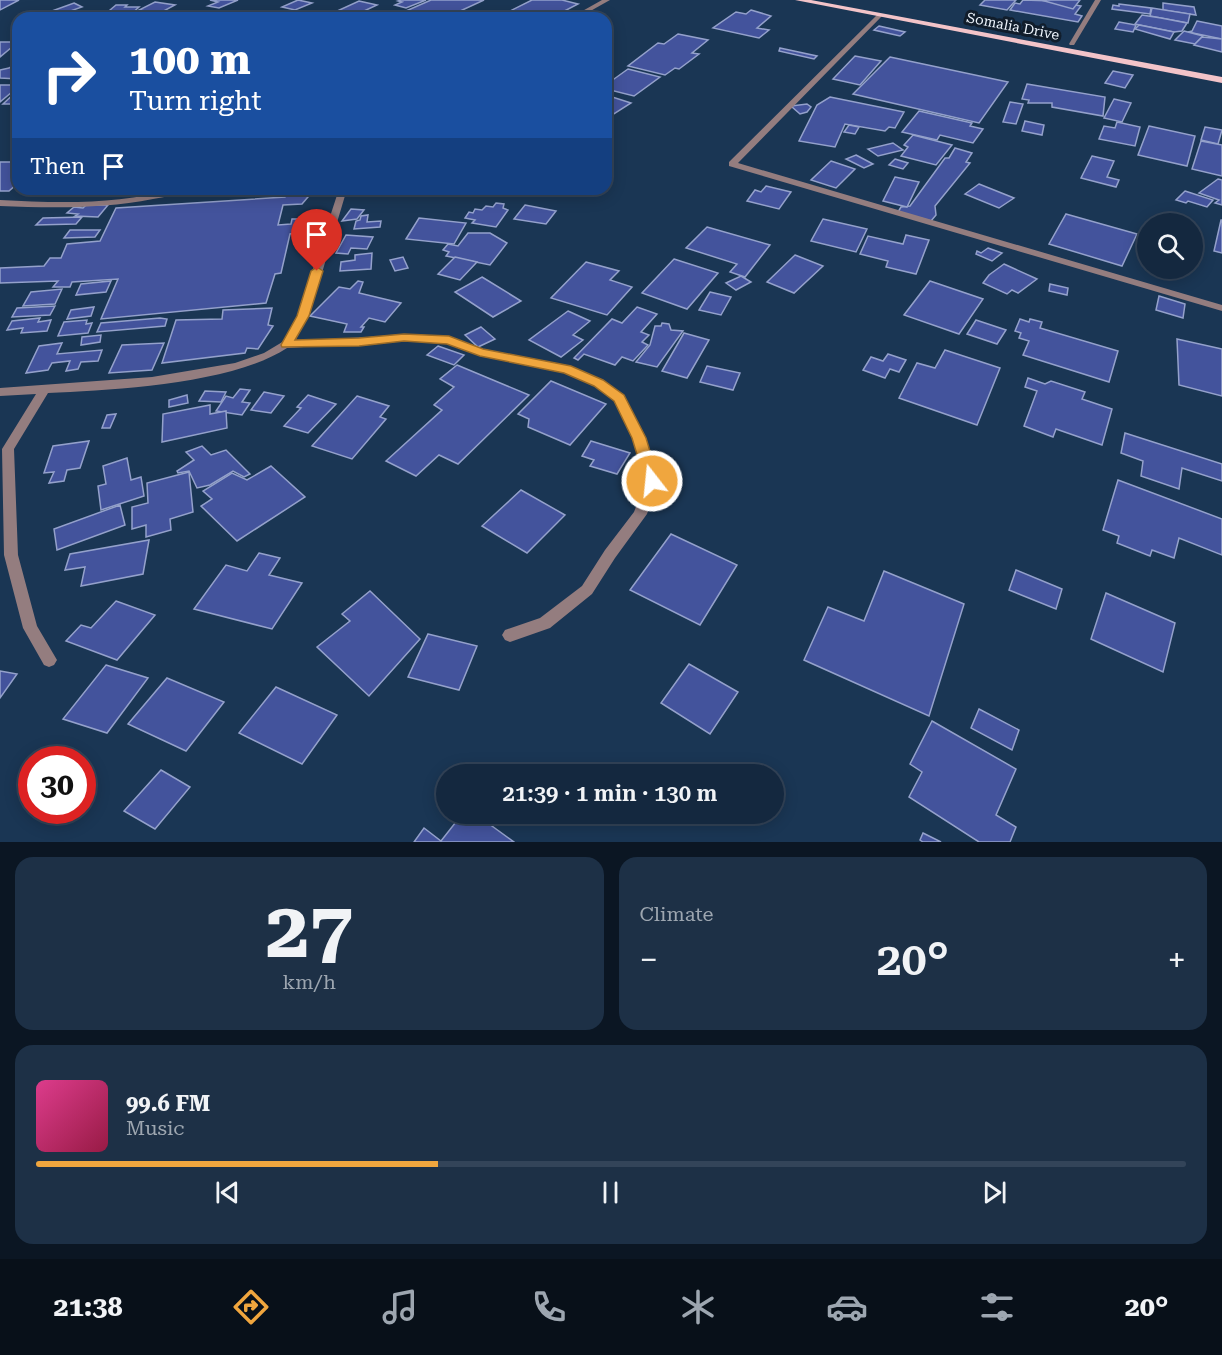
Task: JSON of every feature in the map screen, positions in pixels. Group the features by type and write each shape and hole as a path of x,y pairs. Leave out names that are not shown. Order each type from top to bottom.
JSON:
{"main road":[{"name":"Somalia Drive","path":"799,0 1222,80"},
{"name":"Somalia Drive","path":"836,0 1222,72"}],"street":[{"path":"584,12 607,0"},
{"path":"1072,44 1098,0"},
{"path":"880,15 732,164 1222,308"},
{"path":"0,203 61,204 139,199 157,195"},
{"path":"0,392 44,391 205,374 238,367 268,357 287,345 303,316 341,195"},
{"path":"287,345 404,338 449,340 480,352 567,369 599,383 619,398 639,438 652,481 640,514 586,590 545,623 510,635"},
{"path":"44,391 8,449 11,555 30,628 49,660"}],"building":[{"path":"0,0 19,0 0,10"},
{"path":"210,0 238,0 219,8 208,6 218,2"},
{"path":"298,0 312,3 295,10 282,7"},
{"path":"401,0 426,0 406,8 395,5 402,2 398,1"},
{"path":"431,0 484,0 458,12 404,12"},
{"path":"532,0 562,0 578,4 563,12 508,12"},
{"path":"985,0 1016,0 1007,10 980,5"},
{"path":"1023,0 1054,1 1081,6 1075,14 1082,16 1078,22 1010,10 1015,3 1020,4"},
{"path":"1041,0 1080,0 1073,9"},
{"path":"359,1 377,5 362,12 335,12"},
{"path":"155,2 175,5 162,12 139,10"},
{"path":"74,3 82,7 68,12 52,11"},
{"path":"1163,3 1194,7 1196,15 1163,10"},
{"path":"1119,4 1151,8 1150,14 1112,9 1113,5 1119,6"},
{"path":"116,5 139,7 133,12 108,12"},
{"path":"1152,8 1190,14 1188,23 1150,16"},
{"path":"751,10 771,16 757,28 769,30 759,38 713,28 736,12 746,14"},
{"path":"1142,15 1187,23 1182,31 1174,32 1135,24"},
{"path":"1197,21 1222,26 1222,39 1188,32 1192,31"},
{"path":"1119,22 1136,25 1133,32 1115,29"},
{"path":"1139,25 1174,32 1170,39 1135,29"},
{"path":"879,26 905,32 900,36 874,30"},
{"path":"1184,31 1203,36 1195,44 1175,40"},
{"path":"678,34 708,40 692,53 699,54 679,69 675,68 665,75 628,66 658,43 664,44"},
{"path":"1202,37 1222,39 1222,52 1194,45"},
{"path":"0,42 12,42 12,47 0,57"},
{"path":"780,48 817,56 814,59 779,51"},
{"path":"855,56 881,61 860,85 833,79"},
{"path":"890,57 1008,82 979,123 853,94"},
{"path":"12,66 12,79 0,78 0,70"},
{"path":"628,69 660,77 634,96 612,90 612,78"},
{"path":"1113,71 1133,75 1125,88 1105,83"},
{"path":"1027,84 1105,97 1103,116 1052,107 1052,103 1028,103 1029,100 1022,99"},
{"path":"0,85 12,85 12,92 0,102"},
{"path":"12,96 12,104 3,104"},
{"path":"612,97 631,103 612,115"},
{"path":"830,97 904,112 895,128 889,127 885,131 845,124 835,147 799,141 817,105"},
{"path":"1114,99 1131,103 1122,122 1104,118"},
{"path":"1010,102 1023,104 1016,124 1003,122"},
{"path":"807,104 811,107 807,112 800,114 791,106"},
{"path":"919,111 972,123 970,126 983,129 973,143 940,135 937,140 902,132"},
{"path":"1025,121 1044,125 1042,135 1022,131"},
{"path":"1117,122 1140,127 1135,146 1099,139 1104,126 1115,128"},
{"path":"849,125 859,127 855,134 844,132"},
{"path":"1149,126 1195,136 1187,166 1138,155"},
{"path":"1205,127 1222,130 1218,144 1201,140"},
{"path":"913,135 952,145 936,165 901,156 908,147 904,145"},
{"path":"1201,141 1222,145 1222,176 1192,169"},
{"path":"893,143 903,150 878,156 868,149"},
{"path":"955,148 972,153 966,162 970,163 935,206 936,215 931,221 898,212 901,207 910,206"},
{"path":"856,155 873,164 864,168 846,159"},
{"path":"1092,156 1114,161 1107,177 1119,180 1116,187 1081,178"},
{"path":"895,159 908,163 903,169 889,165"},
{"path":"831,161 855,169 836,188 811,180"},
{"path":"0,162 12,162 12,188 9,191 0,191"},
{"path":"895,177 919,182 907,207 883,201"},
{"path":"1218,179 1222,180 1222,205 1215,203 1219,200 1199,193"},
{"path":"979,184 1014,198 999,208 965,194"},
{"path":"766,186 791,192 779,209 747,201 755,190 761,192"},
{"path":"1185,191 1213,200 1207,207 1176,200"},
{"path":"286,195 310,195 302,204 283,205 278,225 291,224 292,219 304,219 301,232 290,234 281,273 275,274 266,303 101,319 118,279 72,282 70,287 53,287 58,281 0,283 0,268 44,266 50,258 61,258 67,244 100,241 116,208 285,197"},
{"path":"496,203 504,204 503,208 508,210 496,227 472,223 475,220 465,218 475,209 493,207"},
{"path":"86,205 108,205 98,217 75,216 78,214 67,213 74,207 83,208"},
{"path":"525,205 556,211 546,224 514,219"},
{"path":"351,209 364,210 357,219 342,221"},
{"path":"1066,214 1137,234 1122,266 1049,244"},
{"path":"368,215 367,222 381,221 380,227 354,229 356,221 360,220 361,216"},
{"path":"82,217 76,224 36,225 43,218"},
{"path":"419,218 466,223 454,244 406,239"},
{"path":"823,219 867,229 856,252 811,241"},
{"path":"1222,220 1222,253 1214,251"},
{"path":"707,227 770,245 745,277 730,272 737,264 686,248"},
{"path":"70,230 100,230 95,237 64,238"},
{"path":"468,233 490,233 507,243 490,265 446,256 449,252 443,250 448,244 458,246"},
{"path":"346,235 373,237 367,249 351,248 348,254 336,253"},
{"path":"906,235 929,240 916,274 886,267 888,261 860,254 868,236 903,244"},
{"path":"988,248 1002,253 992,261 976,254 977,251 981,253"},
{"path":"372,253 371,269 340,271 341,262 355,260 355,255"},
{"path":"795,255 823,266 794,293 767,282"},
{"path":"403,257 408,268 395,271 390,260"},
{"path":"455,257 477,262 460,280 438,274"},
{"path":"674,259 718,273 687,309 642,293"},
{"path":"586,262 619,271 610,280 632,287 607,315 551,298"},
{"path":"1004,264 1037,279 1018,293 1012,290 1007,294 983,283 989,275"},
{"path":"741,276 751,282 736,290 726,283"},
{"path":"482,277 521,301 493,317 455,292"},
{"path":"111,281 106,292 76,295 81,284"},
{"path":"358,281 363,282 359,293 401,303 385,322 369,318 361,327 364,327 361,332 344,332 347,324 310,316 339,287 350,289"},
{"path":"930,281 983,299 959,334 904,315"},
{"path":"1050,284 1068,288 1067,295 1049,291"},
{"path":"62,289 55,304 23,306 31,292"},
{"path":"710,292 731,297 721,315 699,310"},
{"path":"1159,296 1185,304 1183,318 1156,310"},
{"path":"55,306 50,315 12,317 17,308"},
{"path":"94,307 91,316 67,319 71,310"},
{"path":"637,307 657,314 641,332 649,335 642,342 648,345 633,361 622,357 615,365 584,354 578,360 574,358 612,319 622,323"},
{"path":"272,308 268,325 273,326 258,349 247,348 245,353 162,363 176,320 222,319 223,310"},
{"path":"568,311 590,321 573,335 583,340 561,357 529,340"},
{"path":"40,318 38,322 51,320 47,331 21,333 23,328 7,330 12,321"},
{"path":"167,319 165,326 97,332 101,323"},
{"path":"1020,319 1042,322 1040,328 1118,351 1109,382 1023,355 1029,341 1019,338 1021,333 1015,331"},
{"path":"87,320 86,324 92,323 88,333 58,336 64,322"},
{"path":"976,320 1006,330 997,344 967,334"},
{"path":"662,323 669,324 671,330 683,331 657,367 636,362 650,345 655,326 661,326"},
{"path":"481,327 495,339 478,347 465,335"},
{"path":"684,333 709,340 687,378 662,371"},
{"path":"101,335 100,342 81,345 82,337"},
{"path":"1177,339 1222,349 1222,396 1179,385"},
{"path":"62,343 57,354 102,350 98,361 81,362 78,369 66,371 70,361 52,363 48,370 26,373 39,346"},
{"path":"164,343 152,370 109,373 122,345"},
{"path":"438,346 464,355 454,365 427,355"},
{"path":"945,350 1000,368 977,425 899,398 917,363 935,368"},
{"path":"888,354 906,360 899,372 890,369 885,378 863,370 871,357 883,361"},
{"path":"457,365 529,395 458,464 439,455 416,476 386,461 442,410 434,405 454,387 440,379"},
{"path":"707,366 740,373 733,390 700,382"},
{"path":"1028,378 1045,384 1051,381 1085,392 1082,399 1112,409 1102,445 1056,429 1053,437 1024,426 1037,391 1025,387"},
{"path":"551,381 606,404 570,445 528,427 529,419 518,414"},
{"path":"240,389 250,390 242,402 250,403 242,415 216,411 226,396 233,398"},
{"path":"205,391 226,392 221,402 199,401"},
{"path":"264,392 284,396 271,413 251,410"},
{"path":"187,395 188,403 169,407 169,400"},
{"path":"308,395 336,404 308,433 284,426 301,408 297,407"},
{"path":"357,396 389,406 380,417 386,419 352,459 312,446"},
{"path":"210,405 210,414 226,411 227,428 162,442 163,414"},
{"path":"116,414 110,428 102,428 107,415"},
{"path":"1125,433 1222,464 1222,481 1182,468 1179,489 1141,476 1143,461 1121,453"},
{"path":"89,441 80,468 67,470 64,481 49,483 54,472 44,473 53,446"},
{"path":"591,441 630,453 617,474 590,466 594,460 582,456"},
{"path":"202,446 211,455 226,450 250,474 244,477 233,471 210,485 197,488 189,471 178,473 177,471 194,460 186,452"},
{"path":"127,458 131,480 141,477 144,496 101,510 98,486 106,484 103,466"},
{"path":"271,466 305,497 237,541 201,506 212,499 203,491 232,473 247,480"},
{"path":"189,472 193,512 170,519 171,530 146,537 146,525 132,529 132,507 148,503 147,483"},
{"path":"1118,480 1222,519 1222,555 1179,538 1174,558 1152,550 1150,556 1117,543 1119,536 1103,530"},
{"path":"521,490 565,515 527,553 482,526"},
{"path":"120,505 125,525 57,550 54,529"},
{"path":"671,534 737,565 700,625 630,590"},
{"path":"149,540 143,574 81,586 85,567 65,570 70,554"},
{"path":"259,553 280,558 269,575 302,583 272,629 194,609 226,565 247,571"},
{"path":"1016,570 1062,589 1056,609 1009,590"},
{"path":"884,571 964,604 929,716 804,660 828,607 864,621"},
{"path":"370,591 420,639 369,696 317,647 350,621 342,614"},
{"path":"1106,593 1175,623 1163,672 1091,639"},
{"path":"116,601 155,615 117,660 66,641 81,625 91,628"},
{"path":"428,634 477,646 459,690 408,677"},
{"path":"689,664 738,692 710,734 661,703"},
{"path":"106,665 148,678 107,733 63,719"},
{"path":"0,671 17,674 0,698"},
{"path":"167,678 224,702 186,751 128,724"},
{"path":"276,687 337,715 302,764 239,733"},
{"path":"979,709 1019,730 1012,750 971,728"},
{"path":"932,721 1016,769 996,815 1016,827 1010,842 979,842 909,797 922,772 910,764"},
{"path":"161,770 190,787 155,829 124,811"},
{"path":"454,824 489,824 514,842 414,842 424,828 441,841"},
{"path":"923,833 941,842 923,842 920,840"}],"route":[{"path":"317,271 303,316 287,345 404,338 449,340 480,352 567,369 599,383 619,398 639,438 652,481"}]}
